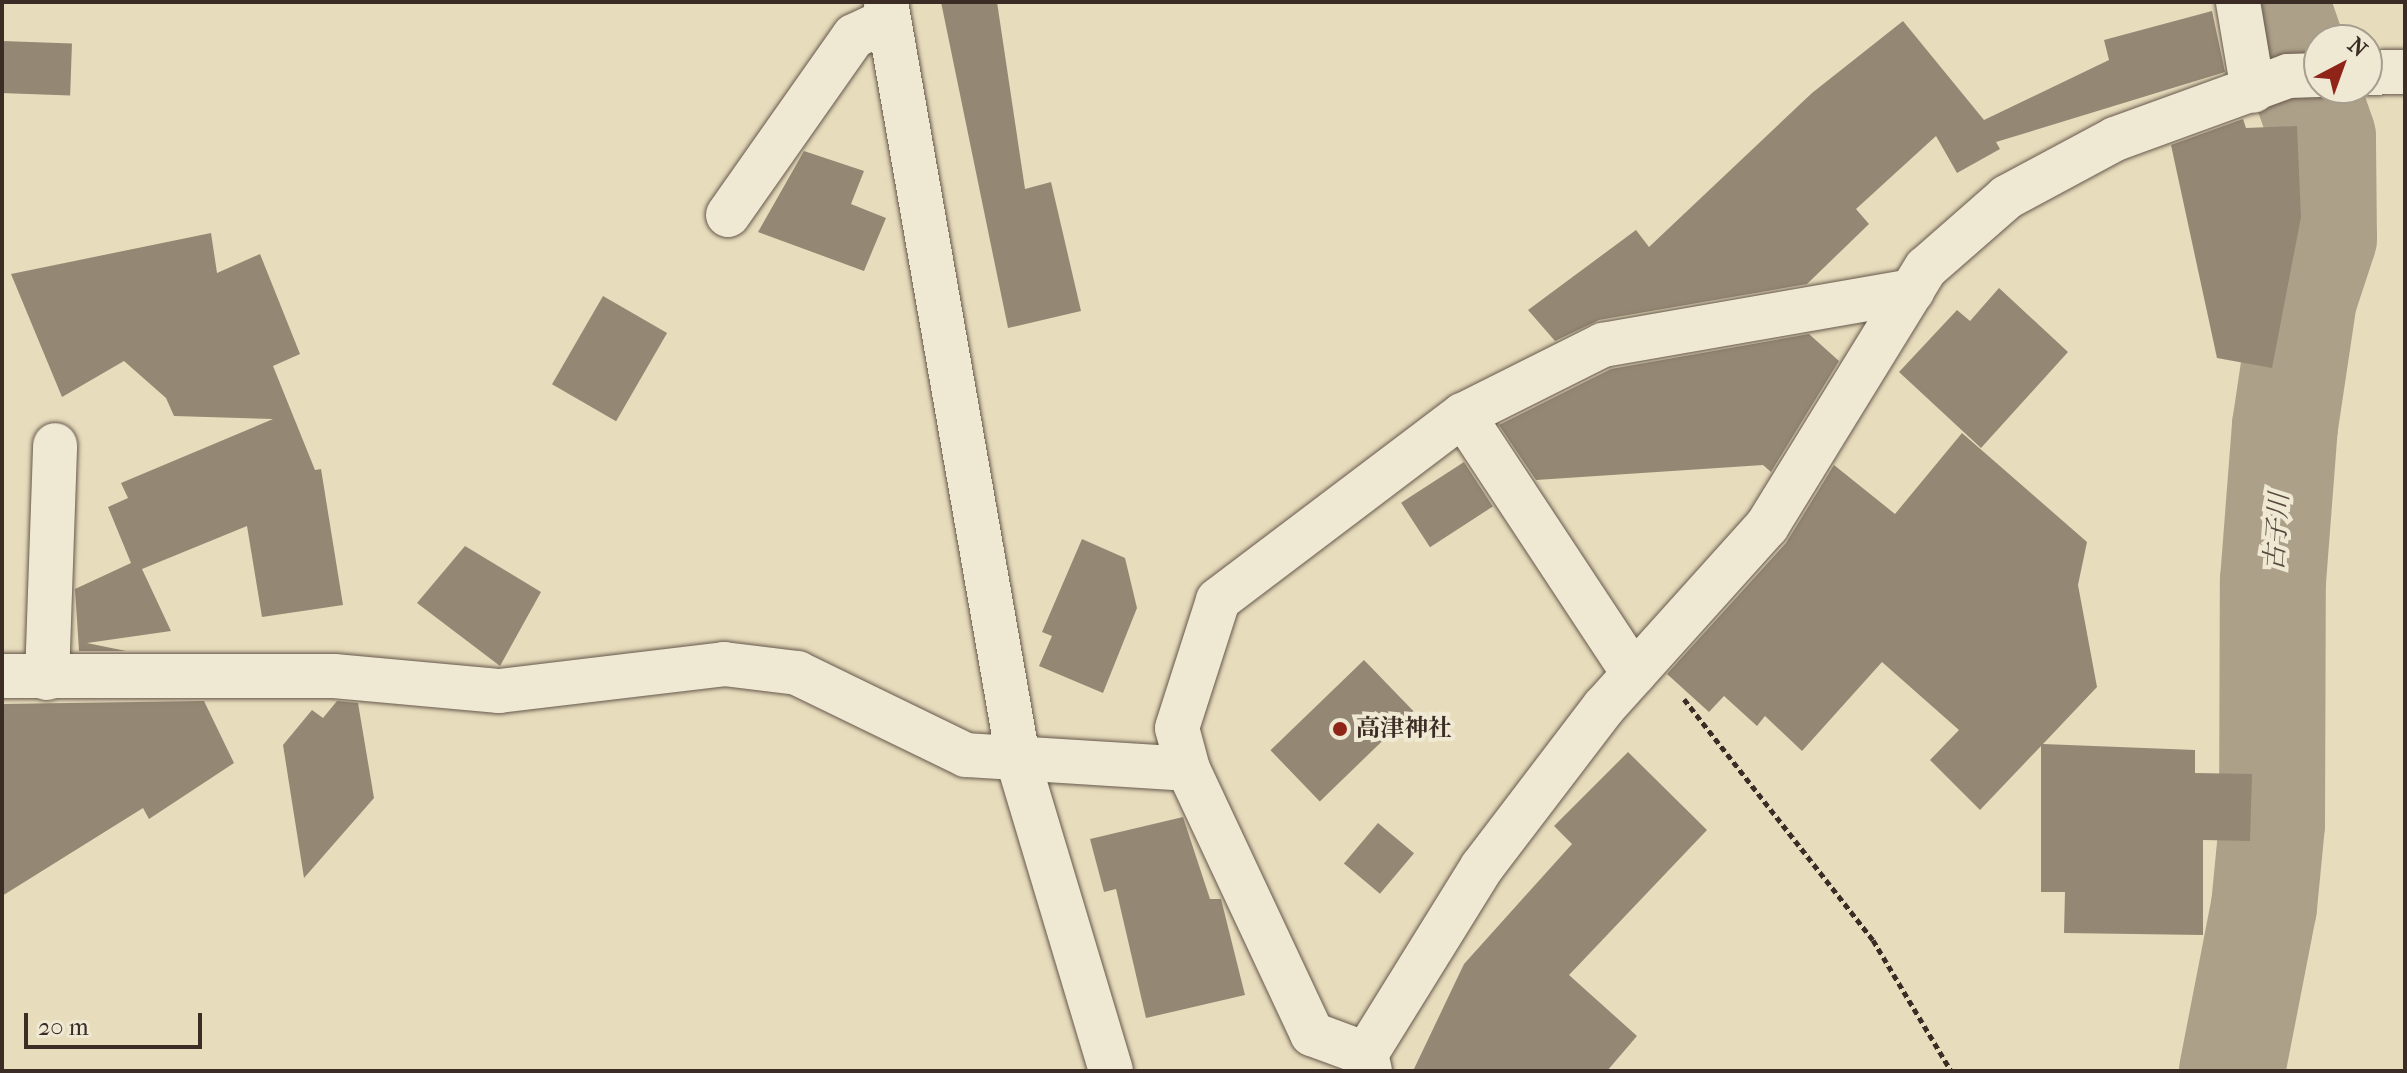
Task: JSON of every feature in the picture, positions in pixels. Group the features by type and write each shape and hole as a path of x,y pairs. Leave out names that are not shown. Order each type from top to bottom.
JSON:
{"street":[{"path":"2238,2 2253,91"},
{"path":"728,215 854,36 888,11 1019,764 1111,1071"},
{"path":"2383,73 2405,72"},
{"path":"1912,291 1603,345 1463,415 1218,600 1177,728 1188,769 1312,1034 1368,1062 1482,867 1643,664 1767,526 1912,291 1926,268 2007,197 2115,139 2288,76 2303,76"},
{"path":"1463,415 1643,664"},
{"path":"47,678 55,445"},
{"path":"2,676 334,676 499,691 724,664 797,673 966,755 1019,764 1188,769"}],"path":[{"path":"1643,664 1873,940 1951,1071"}],"building":[{"path":"941,2 997,2 1025,189 1051,182 1081,311 1008,328"},
{"path":"2212,11 2225,72 1996,142 2000,149 1957,173 1936,136 1856,209 1869,224 1807,284 1599,320 1555,341 1528,310 1636,230 1649,247 1812,93 1903,21 1984,120 2109,60 2104,40"},
{"path":"2,41 72,43 70,95 2,93"},
{"path":"2243,119 2246,128 2297,126 2301,217 2272,368 2217,358 2171,145"},
{"path":"804,151 864,171 851,204 886,218 864,271 758,232"},
{"path":"211,233 217,273 260,254 300,354 273,366 315,470 321,469 343,605 262,617 247,526 142,569 171,631 87,643 126,651 79,651 75,589 131,563 108,507 128,498 121,483 273,419 174,416 166,398 124,361 62,397 11,274"},
{"path":"1999,288 2068,352 1981,448 1899,372 1957,310 1970,321"},
{"path":"603,296 667,333 616,421 552,384"},
{"path":"1809,334 1839,361 1771,472 1763,465 1536,480 1499,425 1611,369"},
{"path":"1962,433 2087,542 2078,585 2097,687 2043,744 2195,750 2195,773 2252,774 2250,841 2203,840 2203,935 2064,933 2065,892 2041,892 2041,746 1980,810 1930,760 1959,730 1882,662 1802,751 1765,716 1757,726 1724,696 1709,712 1667,674 1786,543 1834,465 1895,514"},
{"path":"1464,462 1493,506 1430,547 1401,503"},
{"path":"1082,539 1125,558 1137,608 1103,693 1039,666 1052,636 1042,632"},
{"path":"465,546 541,592 500,666 417,603"},
{"name":"高津神社","path":"1364,660 1413,711 1320,801 1270,750"},
{"path":"204,701 234,763 149,819 143,808 2,896 2,704"},
{"path":"337,701 358,703 374,798 304,878 283,745 312,710 323,718"},
{"path":"1628,752 1707,830 1569,975 1637,1036 1607,1071 1413,1071 1464,964 1572,844 1554,826"},
{"path":"1183,817 1210,899 1221,899 1245,995 1146,1018 1116,889 1104,892 1090,839"},
{"path":"1378,823 1414,853 1380,894 1344,864"}],"waterway":[{"name":"古子川","path":"2232,1071 2264,907 2272,824 2273,581 2285,426 2304,299 2324,238 2323,137 2276,2"}],"place":[{"name":"高津神社","path":"1340,729"}]}
